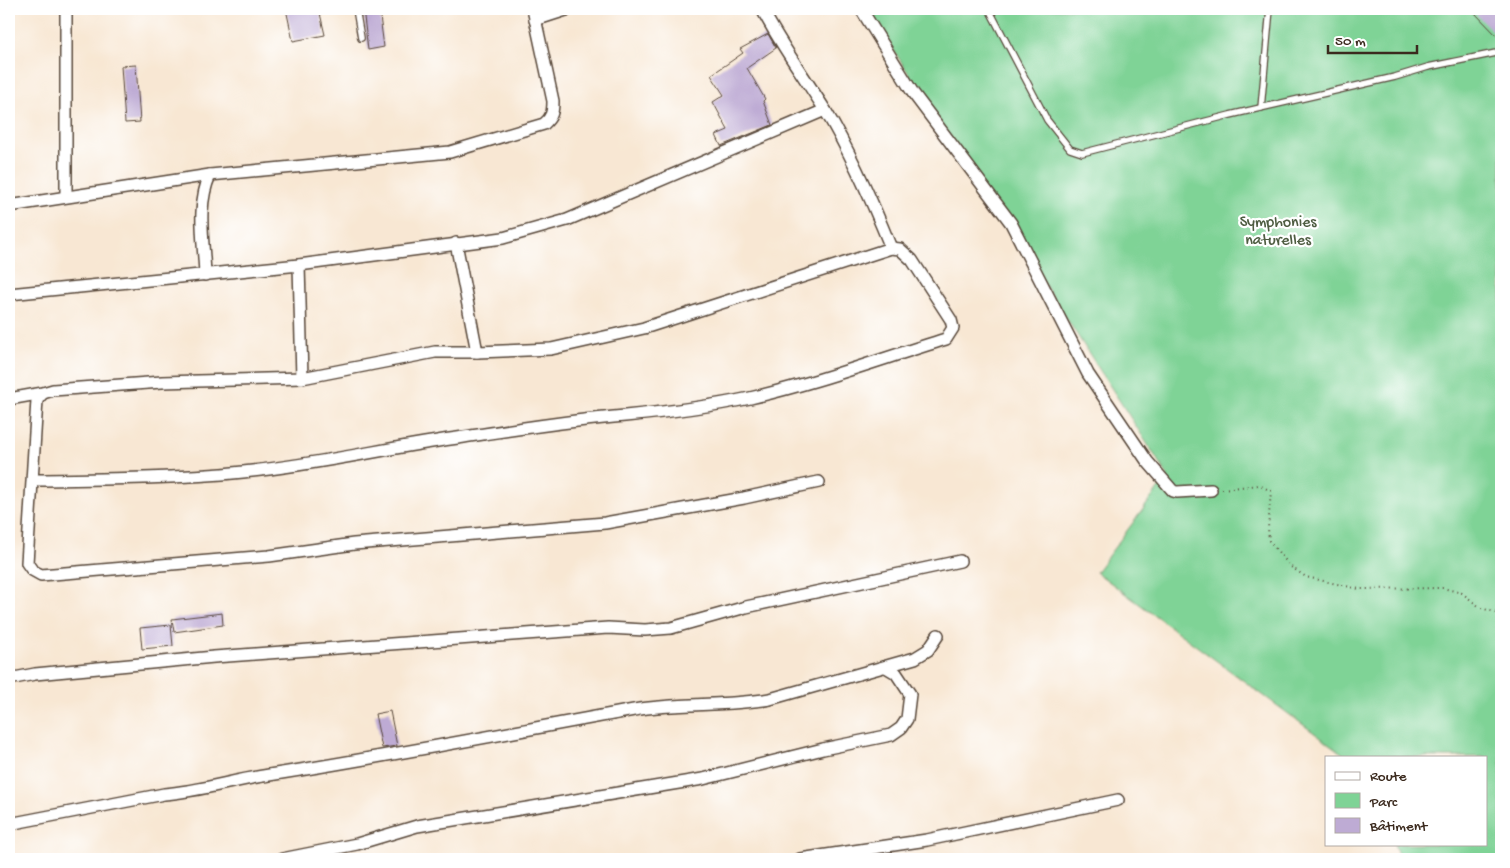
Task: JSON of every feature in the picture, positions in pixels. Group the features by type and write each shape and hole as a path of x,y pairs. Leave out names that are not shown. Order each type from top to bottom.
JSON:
{"street":[{"path":"66,9 66,196"},
{"path":"9,206 210,175 450,152 544,124 553,111 553,101 534,14 569,9"},
{"path":"762,9 777,38 825,110 874,205 891,248"},
{"path":"861,9 912,93 1011,223 1088,374 1147,461 1173,491 1211,490"},
{"path":"9,294 299,265 503,238 567,220 825,110"},
{"path":"205,275 202,213 204,191 210,175"},
{"path":"456,243 477,352"},
{"path":"9,399 53,390 162,382 302,378 435,352 551,349 618,335 891,248 900,248 912,260 951,320 952,333 946,339 751,397 660,414 625,416 464,437 374,450 292,466 243,472 166,478 34,480"},
{"path":"299,265 302,378"},
{"path":"43,393 37,400 34,480 27,563 32,570 41,575 269,556 363,543 605,523 744,498 818,482"},
{"path":"9,679 35,674 233,656 608,628 646,630 671,628 746,607 960,561"},
{"path":"9,824 164,794 189,792 250,778 477,740 637,709 682,704 747,703 915,658 928,650 938,635"},
{"path":"282,859 357,844 417,826 703,779 823,749 891,735 901,728 907,719 910,694 896,673 886,667"},
{"path":"800,859 927,840 1118,800"}],"lane":[{"path":"356,9 361,38"},
{"path":"1261,108 1270,9"},
{"path":"991,13 1047,120 1070,149 1082,153 1395,77 1428,67 1501,52"}],"path":[{"path":"1211,490 1258,484 1271,491 1268,513 1269,541 1291,567 1306,577 1358,589 1443,588 1462,592 1481,608 1501,614"}],"green space":[{"name":"Symphonies naturelles","path":"867,9 1501,9 1501,859 1400,859 1395,846 1488,846 1488,756 1346,756 1096,572 1168,476"}],"building":[{"path":"286,9 319,9 325,35 293,41"},
{"path":"363,9 379,9 384,47 368,50"},
{"path":"1471,9 1501,9 1501,40"},
{"path":"768,34 776,48 747,68 765,99 763,101 772,125 721,146 716,135 728,130 713,102 724,95 711,75 743,53 740,49"},
{"path":"136,65 140,122 125,123 121,66"},
{"path":"222,613 223,625 174,632 172,619"},
{"path":"171,625 173,646 142,649 140,628"},
{"path":"390,711 397,746 382,748 375,714"}]}
